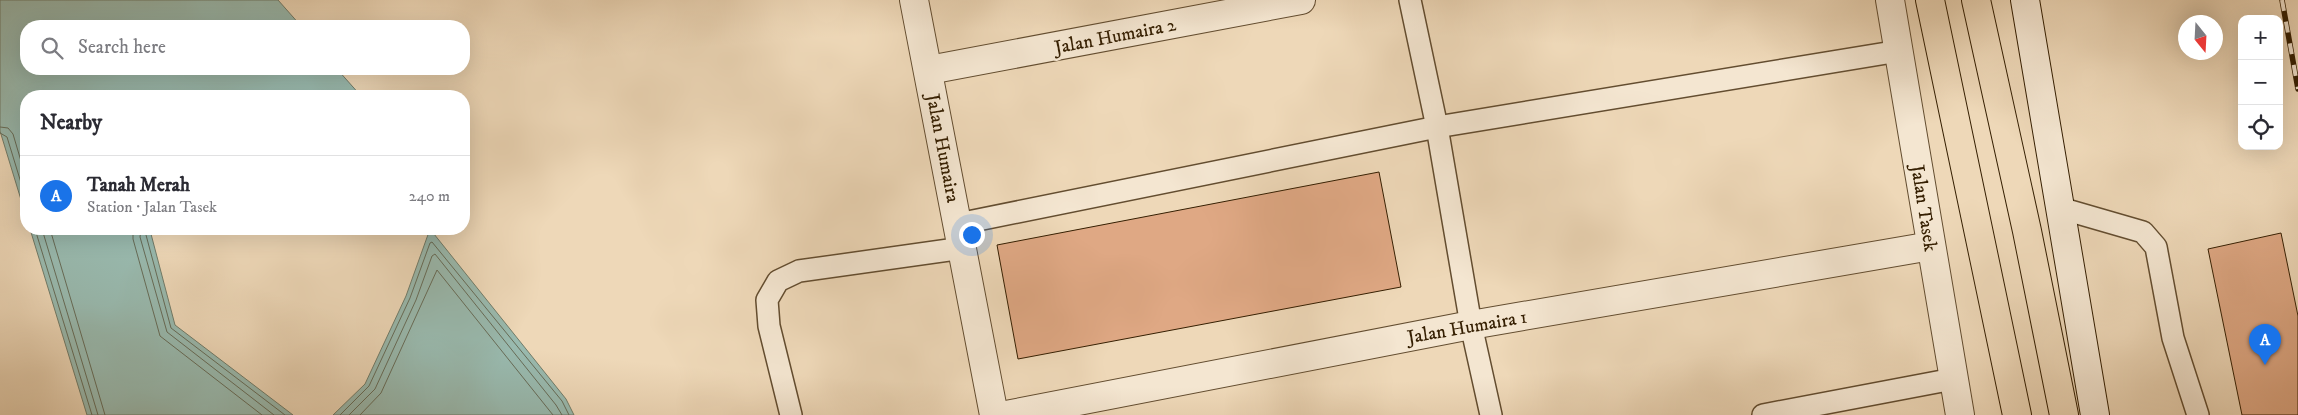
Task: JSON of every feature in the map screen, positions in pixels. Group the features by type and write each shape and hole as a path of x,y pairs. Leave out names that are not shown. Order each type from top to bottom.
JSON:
{"main road":[{"path":"1930,0 2017,415"},
{"path":"1976,0 2027,231 2064,415"}],"street":[{"name":"Jalan Humaira","path":"914,0 994,415"},
{"name":"Jalan Humaira 2","path":"928,70 1301,0"},
{"name":"Jalan Tasek","path":"1890,0 1960,415"},
{"path":"2025,0 2095,415"},
{"name":"Jalan Humaira 1","path":"1006,415 1471,325 1931,246"}],"lane":[{"path":"1410,0 1437,127 1471,325 1491,415"},
{"path":"791,415 769,326 767,300 778,281 799,271 1437,127 1899,51"},
{"path":"2060,208 2143,232 2156,247 2173,338 2198,415"},
{"path":"1763,415 1953,379"}],"water":[{"path":"0,0 278,0 296,20 20,20 20,75 342,75 356,90 20,90 20,196 0,131"},
{"path":"32,235 151,235 175,325 293,415 87,415"},
{"path":"428,235 435,235 566,399 574,415 333,415 365,384 406,296"}],"building":[{"path":"1379,172 1401,287 1018,359 997,245"},
{"path":"2281,233 2298,316 2298,415 2242,415 2208,249"}],"railway":[{"path":"2282,0 2298,89"}],"place":[{"name":"Tanah Merah","path":"2265,365"}]}
